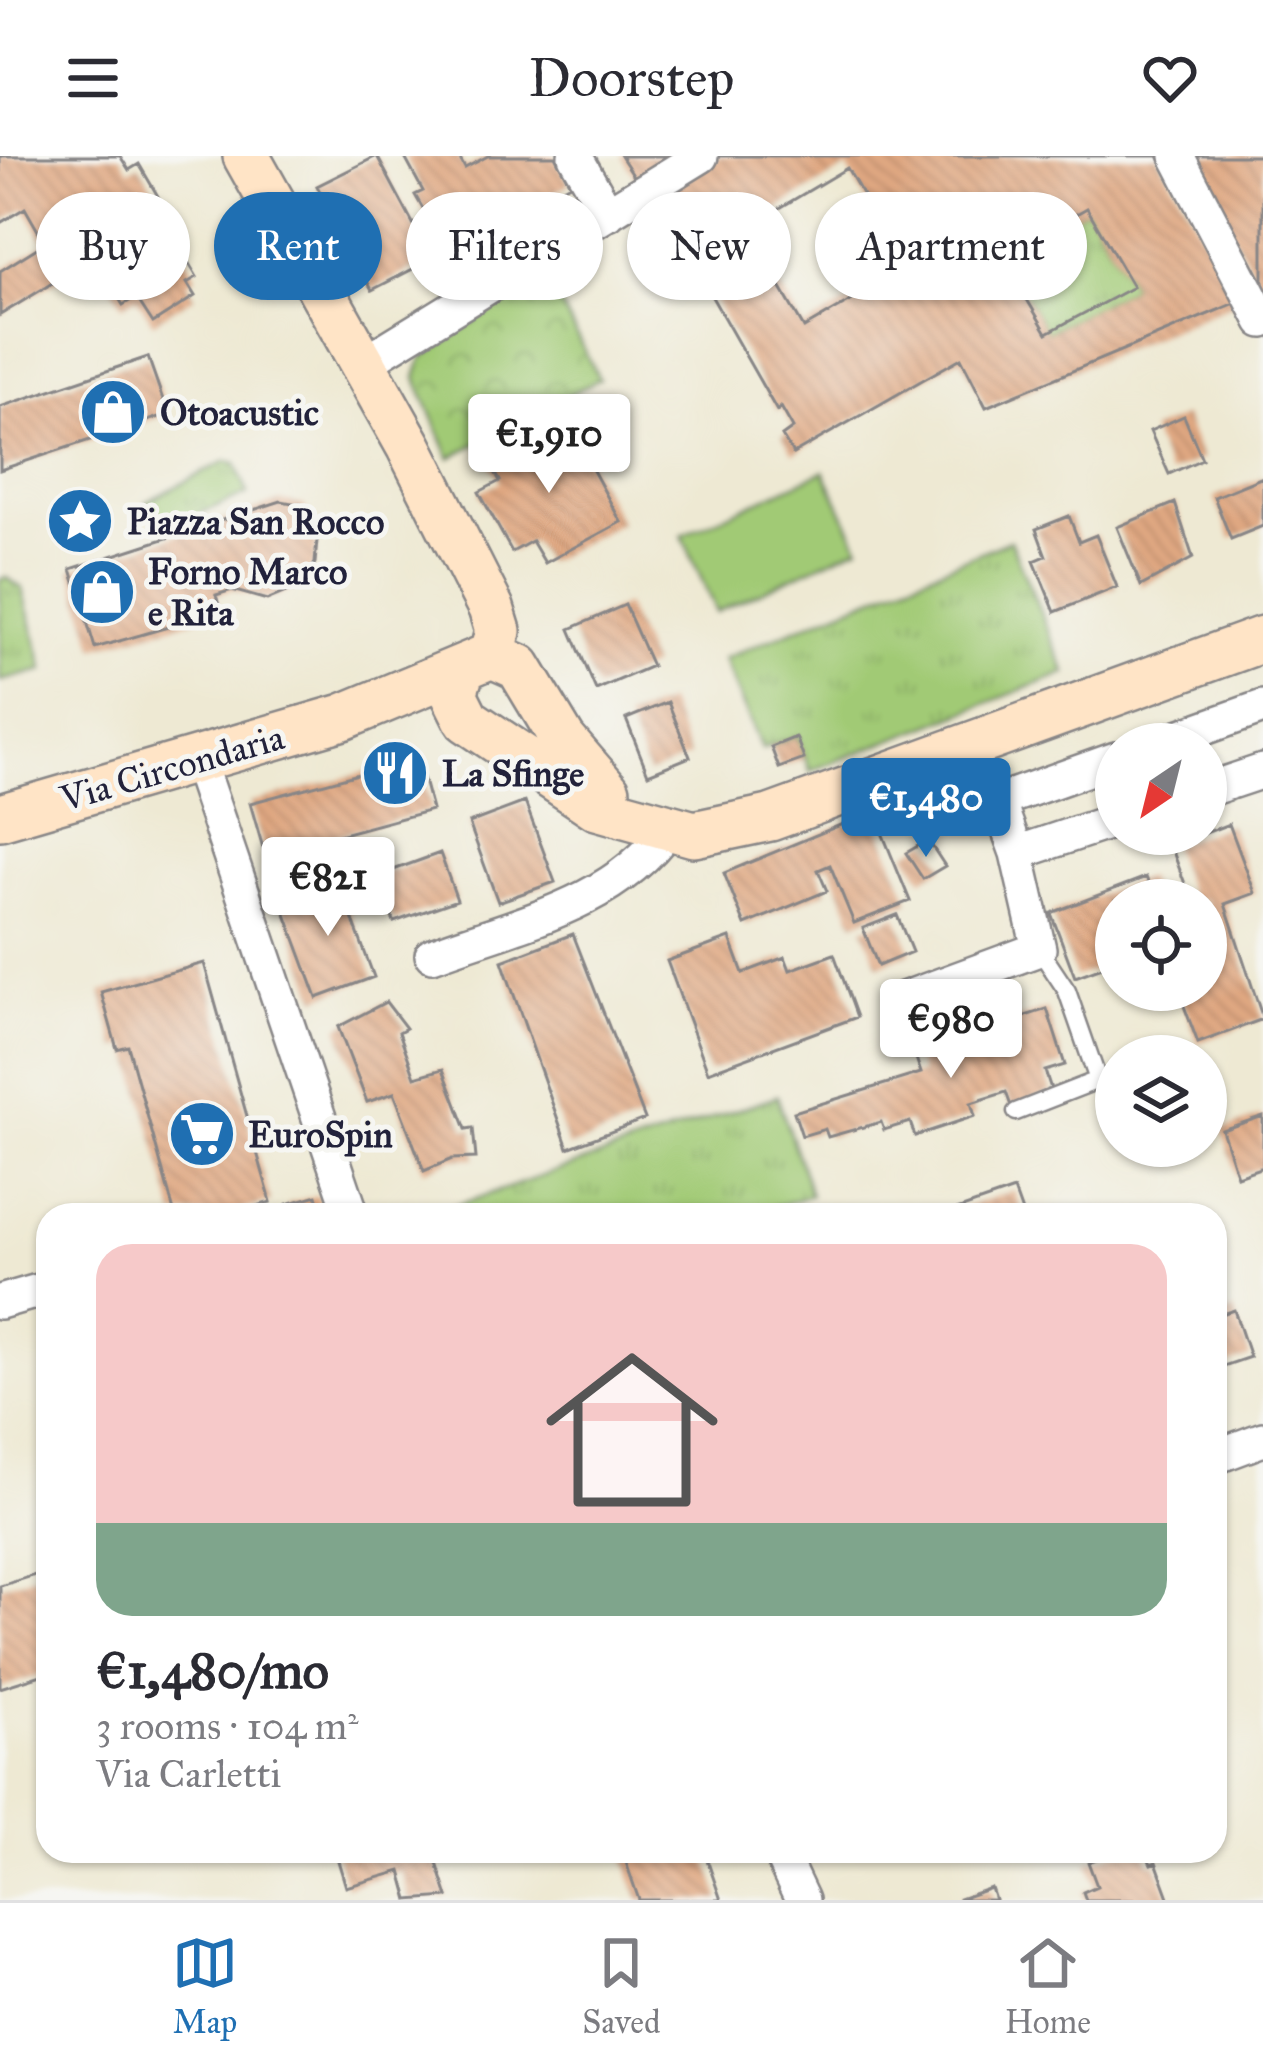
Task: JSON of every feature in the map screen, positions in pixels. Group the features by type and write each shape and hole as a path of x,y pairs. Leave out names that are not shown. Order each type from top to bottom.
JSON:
{"main road":[{"path":"246,156 491,608 498,631 454,694 473,721 597,807 654,825 718,832 761,821 1263,639"},
{"path":"477,662 519,667 588,774 654,825"},
{"name":"Via Circondaria","path":"0,817 343,718 477,662"},
{"path":"473,721 517,719 526,705 528,686"},
{"name":"Via Circondaria","path":"343,718 473,721"}],"street":[{"path":"575,156 608,214"},
{"path":"362,364 700,156"},
{"path":"1177,156 1263,321"},
{"path":"1218,723 1263,707"},
{"path":"197,758 348,1203"},
{"path":"895,1002 1039,950 1017,853 998,801 1095,766"},
{"path":"1227,783 1263,771"},
{"path":"432,955 585,899 626,876 654,825"},
{"path":"1017,853 1095,827"},
{"path":"0,1302 36,1292"},
{"path":"1227,1452 1263,1439"},
{"path":"785,1863 802,1900"}],"lane":[{"path":"1016,1112 1098,1080 1067,992 1039,950"}],"green space":[{"path":"1087,208 1133,287 1047,333 1027,300 1087,300"},
{"path":"507,300 558,300 599,379 450,458 416,378 422,358"},
{"path":"226,461 236,464 248,494 170,525 153,516 146,502"},
{"path":"824,471 859,546 716,612 682,535"},
{"path":"1010,540 1066,673 810,771 797,736 762,749 723,659"},
{"path":"6,577 23,589 44,670 0,681 0,580"},
{"path":"777,1096 811,1195 787,1203 463,1203"}],"building":[{"path":"0,156 120,156 129,170 139,164 156,192 36,192 36,227 25,208 0,223"},
{"path":"377,156 406,210 406,272 382,285 382,192 320,192 317,186"},
{"path":"404,156 458,156 465,168 488,156 555,156 570,184 555,192 423,191"},
{"path":"621,156 691,156 642,188"},
{"path":"719,156 1158,156 1240,301 986,407 961,358 793,454 782,436 793,428 781,407 777,411 714,300 788,300 804,328 852,300 1027,300 1047,333 1133,287 1087,208 1087,192 861,192 847,168 791,201 791,192 663,192"},
{"path":"1190,156 1263,156 1263,290"},
{"path":"36,249 36,293 0,315 0,271"},
{"path":"138,300 189,300 153,323"},
{"path":"148,357 168,414 0,470 0,407"},
{"path":"1184,416 1202,459 1169,474 1150,431"},
{"path":"566,421 621,522 545,563 532,541 512,552 479,492 500,481 490,463"},
{"path":"1263,477 1263,526 1231,539 1214,497"},
{"path":"281,501 304,505 318,529 315,563 300,586 267,600 232,590 216,595 221,612 95,648 71,569"},
{"path":"1175,503 1193,558 1141,586 1117,527"},
{"path":"1069,516 1079,542 1096,535 1117,587 1055,612 1034,561 1046,556 1036,529"},
{"path":"625,605 652,666 596,690 570,629"},
{"path":"668,702 690,757 648,774 626,719"},
{"path":"796,737 804,759 779,768 771,747"},
{"path":"418,758 432,810 265,855 250,803"},
{"path":"525,802 555,882 498,902 469,823"},
{"path":"867,814 869,820 876,818 910,901 854,923 830,865 818,870 827,891 745,925 724,873"},
{"path":"1227,825 1255,893 1227,903 1227,879 1183,879 1174,855 1227,855"},
{"path":"928,840 945,866 923,879 906,853"},
{"path":"440,853 457,900 394,922 377,876"},
{"path":"338,880 374,977 317,998 281,901"},
{"path":"1095,896 1095,970 1075,977 1051,913"},
{"path":"1227,910 1263,1019 1220,1035 1195,1035 1186,1011 1227,1011"},
{"path":"897,915 912,952 878,966 863,928"},
{"path":"573,934 645,1119 568,1148 502,961"},
{"path":"730,938 743,973 785,957 790,970 834,954 857,1017 708,1072 667,961"},
{"name":"EuroSpin","path":"204,963 271,1202 172,1203 128,1046 117,1049 101,992"},
{"path":"386,1002 406,1028 399,1032 415,1077 443,1069 466,1129 473,1128 476,1158 452,1159 424,1171 394,1093 367,1102 338,1027"},
{"path":"1047,1009 1065,1065 1045,1071 1052,1092 1011,1106 1006,1092 971,1103 975,1116 915,1136 910,1122 884,1130 881,1122 828,1137 825,1129 802,1136 794,1112 921,1073 914,1052"},
{"path":"1263,1116 1263,1167 1237,1176 1227,1128"},
{"path":"1014,1190 1019,1203 977,1203"},
{"path":"317,1195 319,1203 290,1203"},
{"path":"1234,1310 1250,1357 1227,1365 1227,1312"},
{"path":"36,1575 36,1677 0,1688 0,1586"},
{"path":"339,1863 437,1863 448,1897 409,1900 401,1871 346,1887"},
{"path":"626,1863 708,1863 721,1900 639,1900"},
{"path":"1088,1863 1156,1863 1170,1900 1086,1900 1083,1892 1097,1886"},
{"path":"991,1888 995,1900 959,1900 959,1899"}],"place":[{"name":"Otoacustic","path":"113,412"},
{"name":"Piazza San Rocco","path":"80,521"},
{"name":"Forno Marco e Rita","path":"102,592"},
{"name":"La Sfinge","path":"395,773"},
{"name":"EuroSpin","path":"202,1134"}]}
